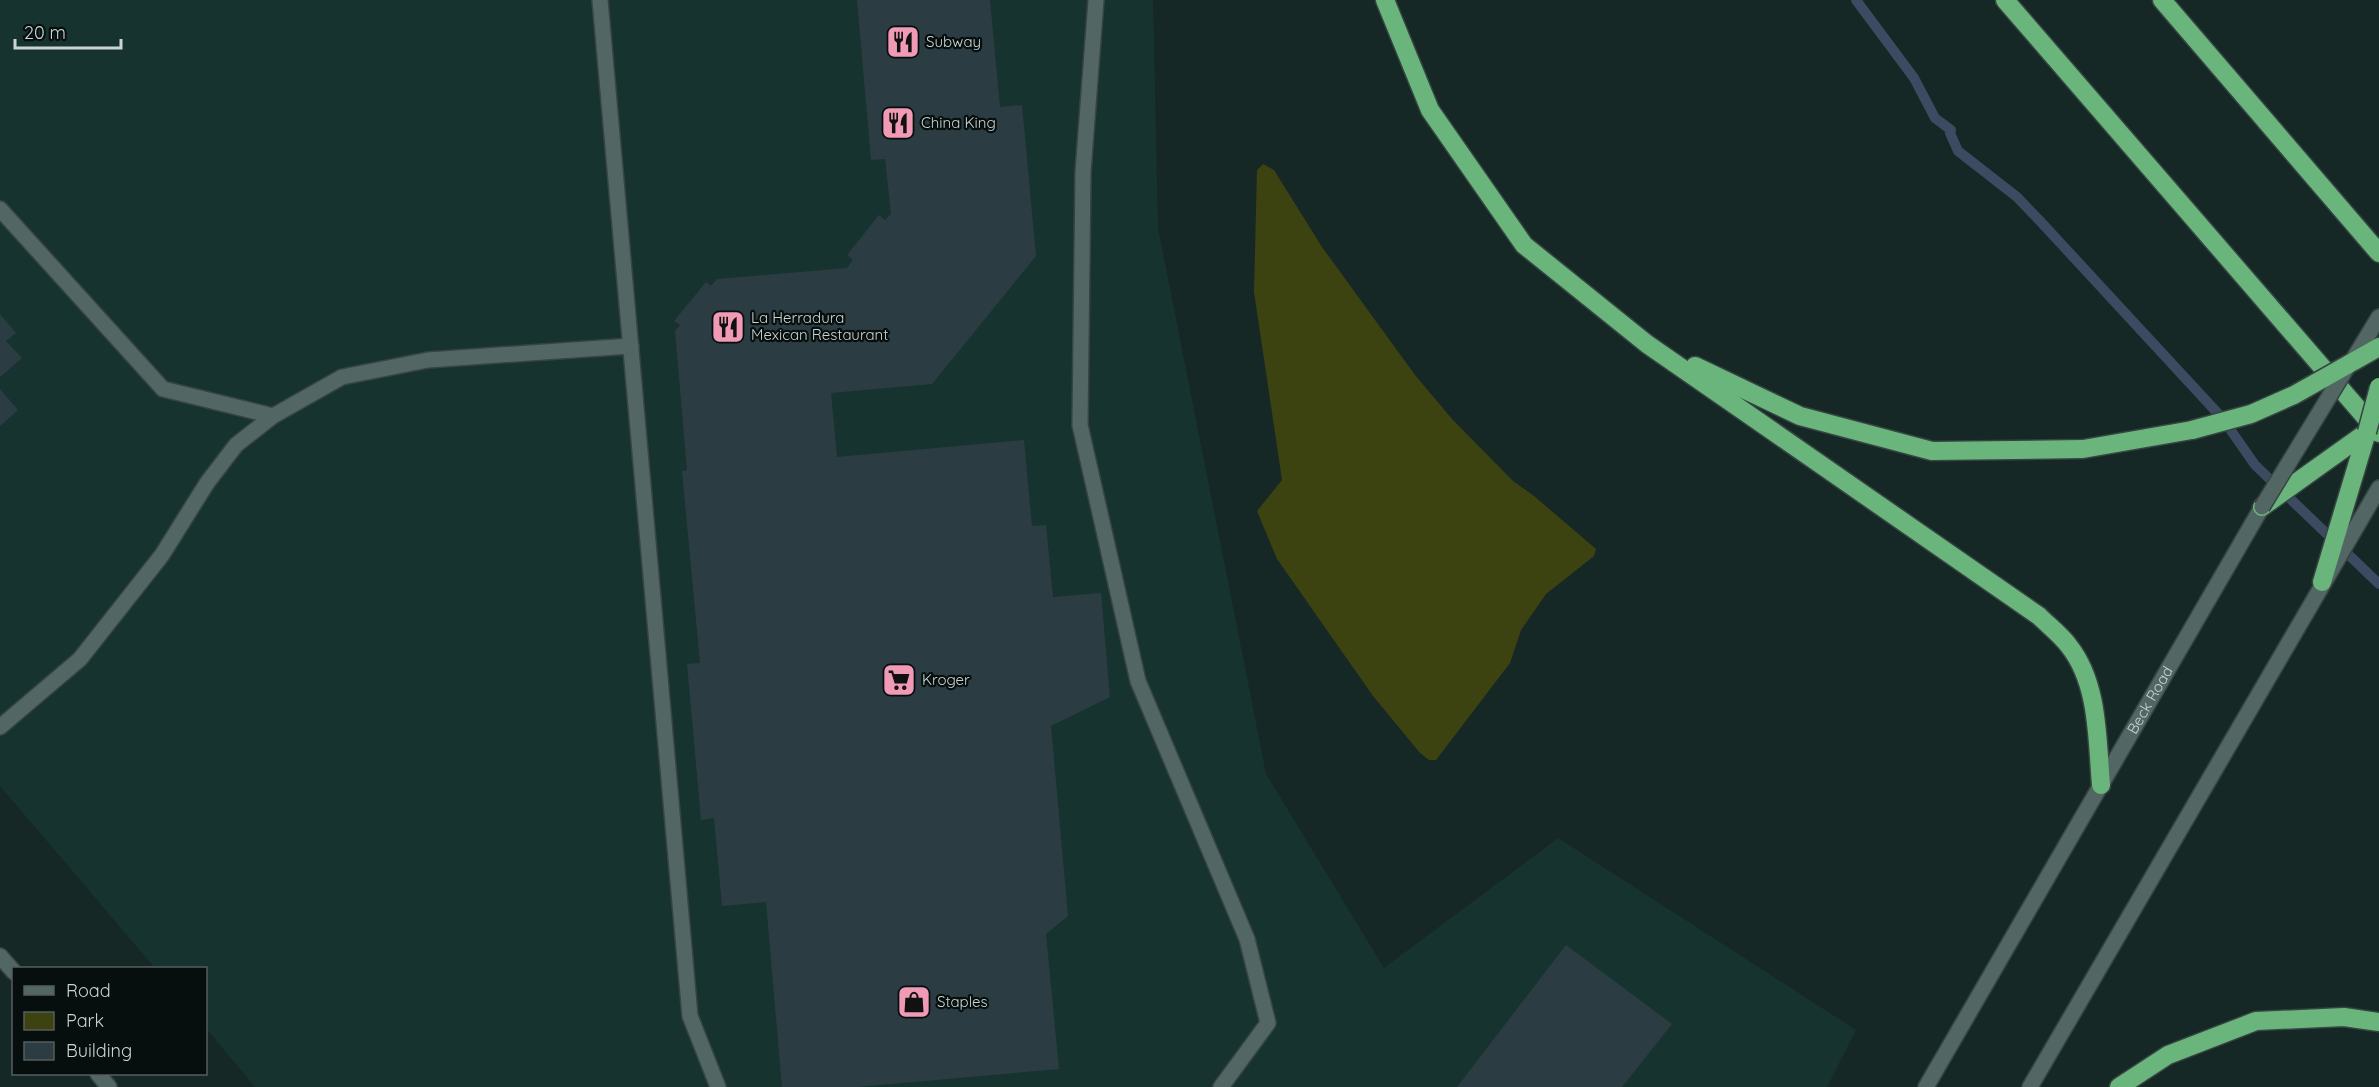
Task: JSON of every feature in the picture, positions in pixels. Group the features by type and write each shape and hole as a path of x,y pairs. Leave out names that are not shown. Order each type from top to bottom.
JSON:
{"highway":[{"path":"1385,0 1430,110 1524,245 1647,344 2039,616 2070,646 2085,673 2096,718 2101,786"},
{"path":"2005,0 2375,430"},
{"path":"2162,0 2379,253"},
{"path":"1647,344 1800,416 1932,451 2083,449 2192,430 2251,414 2294,395 2379,347"},
{"path":"2322,582 2375,430 2379,387"},
{"path":"2262,507 2375,430"},
{"path":"2119,1087 2168,1055 2256,1021 2343,1017 2379,1022"}],"main road":[{"path":"600,0 690,1016 718,1087"},
{"path":"1096,0 1083,172 1080,425 1138,681 1247,939 1268,1023 1221,1087"},
{"path":"0,209 164,389 273,416"},
{"name":"Beck Road","path":"1926,1087 2262,507 2379,317"},
{"path":"0,727 80,659 162,555 207,483 236,445 273,416 342,377 428,360 631,346"},
{"path":"2030,1087 2322,582 2379,488"},
{"path":"0,956 12,970"},
{"path":"99,1075 109,1087"}],"shaded area":[{"path":"0,0 1153,0 1158,228 1266,774 1384,968 1558,838 1856,1030 1827,1087 255,1087 207,1029 207,967 154,967 0,786"}],"green space":[{"path":"1263,164 1274,170 1322,247 1415,375 1452,419 1513,481 1596,549 1594,556 1546,594 1521,630 1510,663 1436,760 1429,760 1420,753 1373,696 1277,559 1257,511 1282,480 1254,292 1257,170"}],"building":[{"path":"857,0 990,0 1000,107 1022,105 1036,256 932,384 831,393 837,457 1024,440 1032,526 1046,525 1053,597 1101,593 1110,697 1051,726 1068,916 1046,934 1059,1069 857,1087 782,1087 766,902 722,906 714,818 701,820 687,664 700,663 682,471 687,470 675,331 680,325 674,321 706,282 711,286 717,279 847,268 853,260 847,255 879,215 885,220 891,214 885,159 871,160"},
{"path":"0,314 16,333 6,341 22,358 0,377"},
{"path":"0,389 18,410 0,426"},
{"path":"1566,945 1672,1024 1622,1087 1457,1087"}],"waterway":[{"path":"1856,0 1914,78 1935,118 1951,130 1950,133 1958,151 2017,197 2223,419 2255,465 2379,584"}],"place":[{"name":"Subway","path":"903,42"},
{"name":"China King","path":"898,123"},
{"name":"La Herradura Mexican Restaurant","path":"728,327"},
{"name":"Kroger","path":"899,680"},
{"name":"Staples","path":"914,1002"}]}
